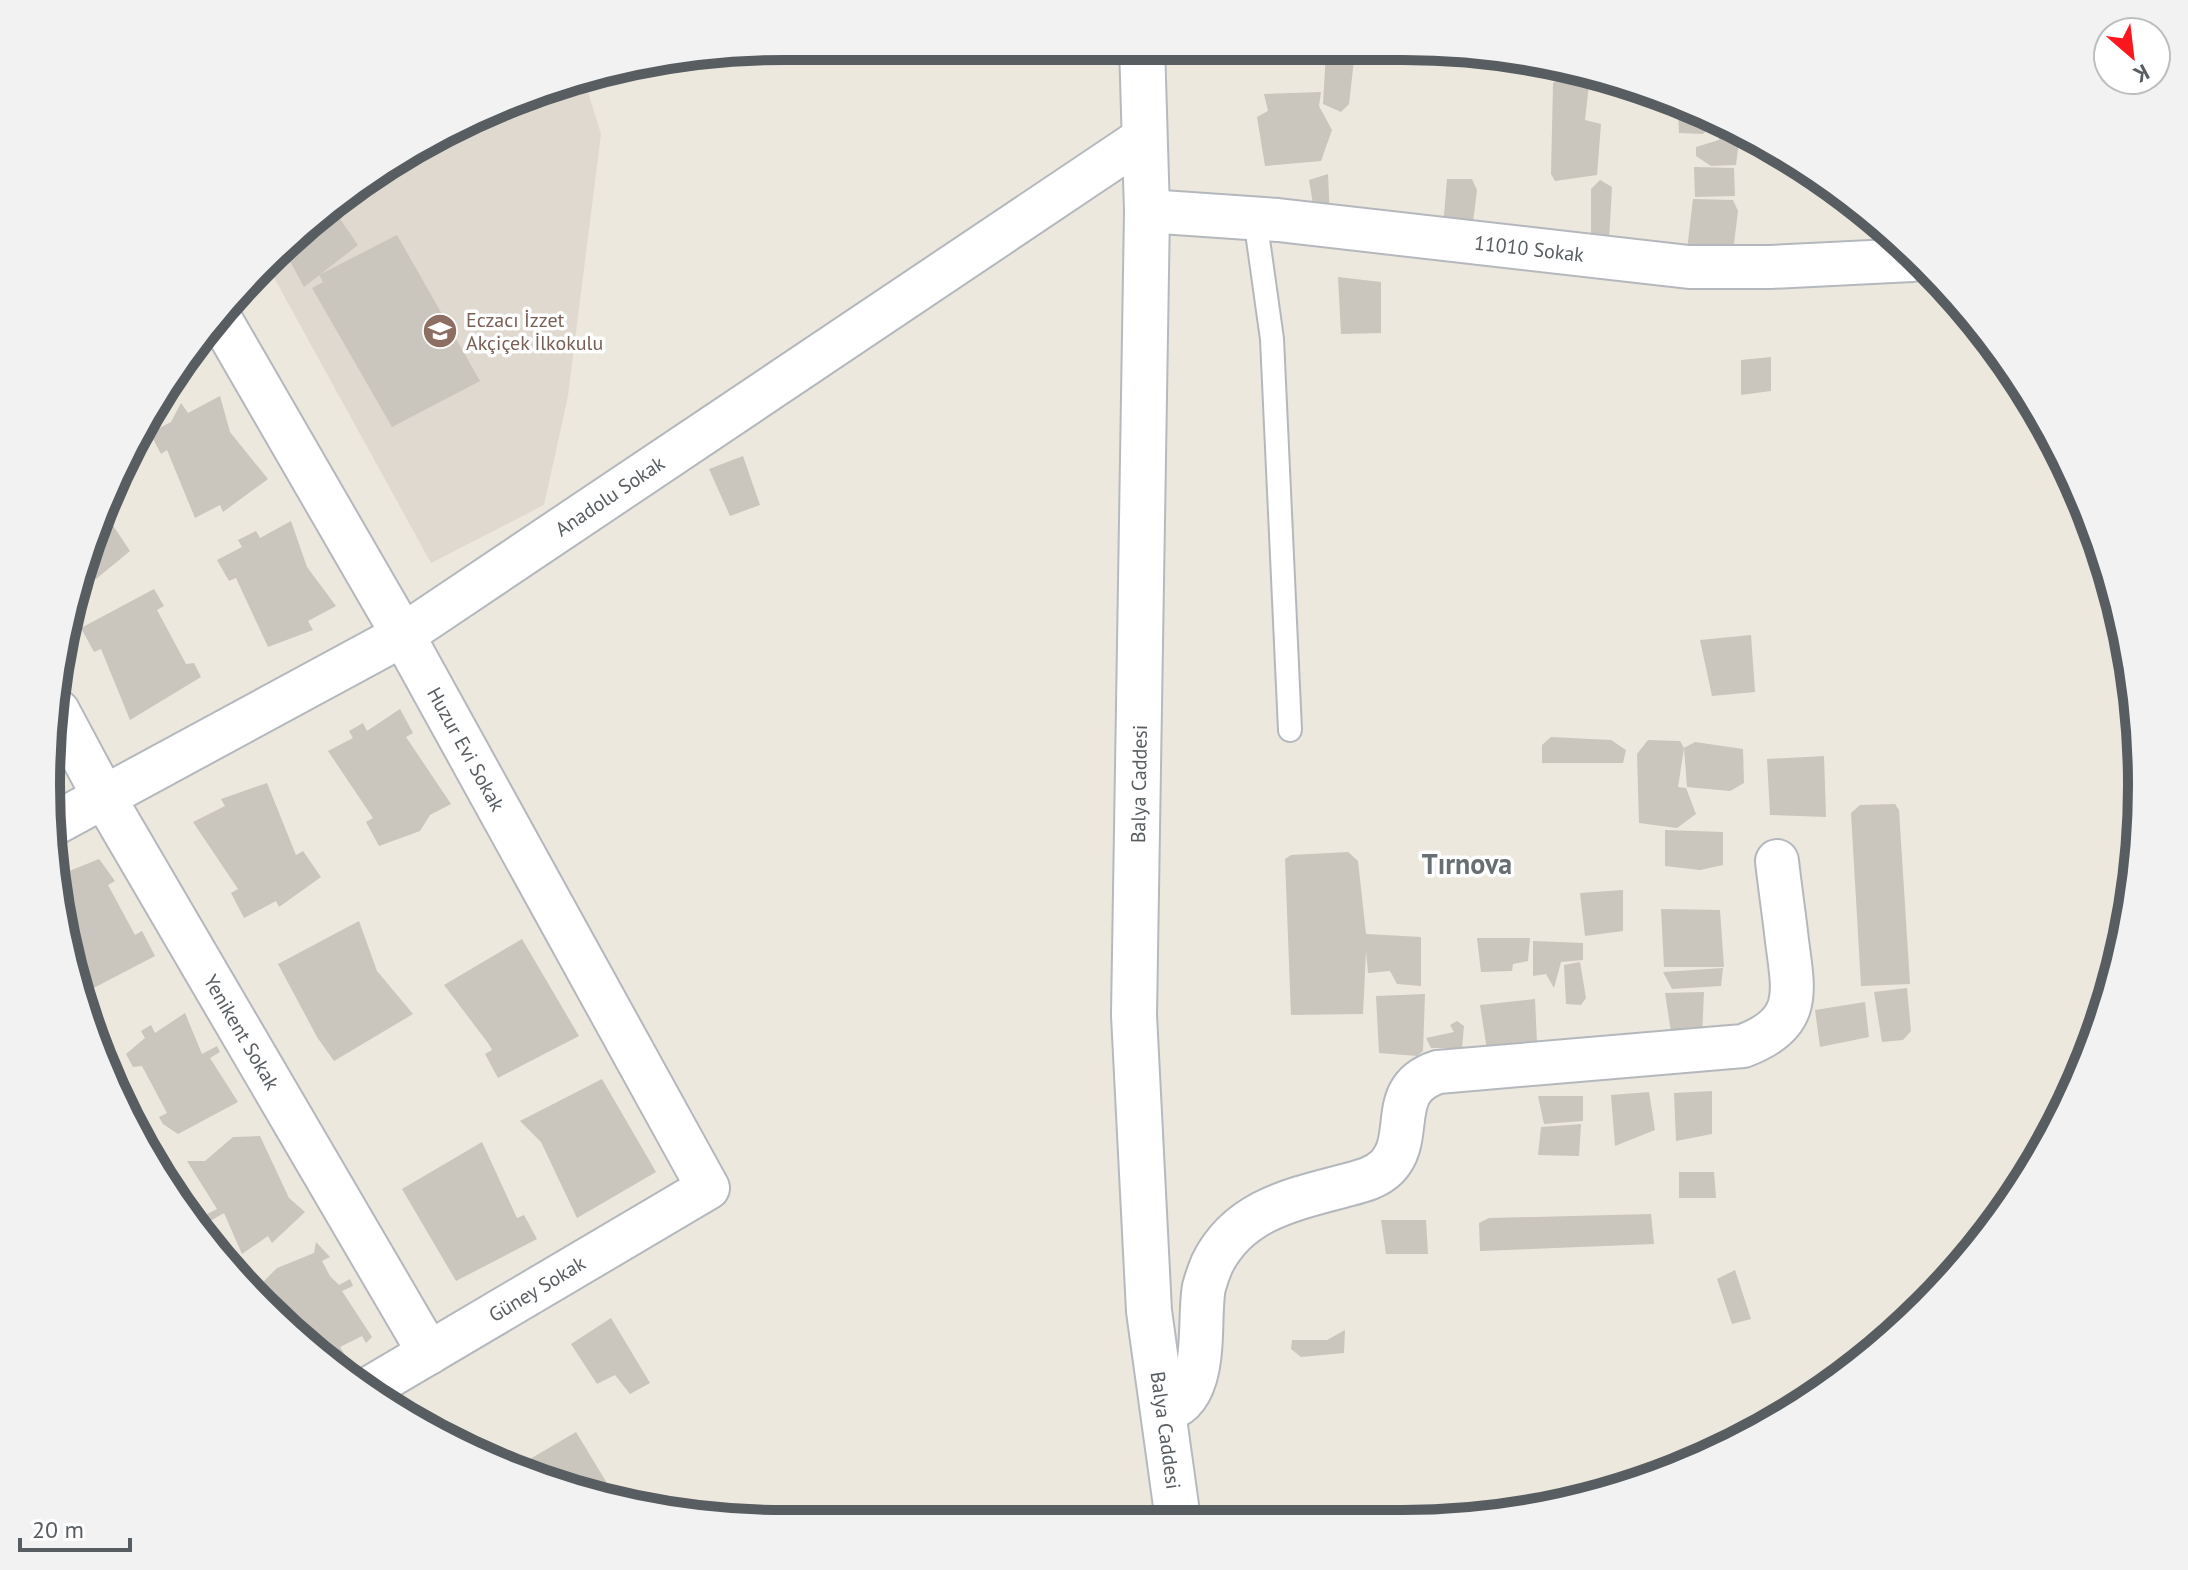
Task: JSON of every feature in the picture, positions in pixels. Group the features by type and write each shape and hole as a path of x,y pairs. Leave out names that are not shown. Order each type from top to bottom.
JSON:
{"main road":[{"name":"Balya Caddesi","path":"1142,60 1147,211 1134,1015 1149,1311 1177,1510"}],"street":[{"name":"Anadolu Sokak","path":"61,820 403,635 1145,137"},
{"name":"11010 Sokak","path":"1147,211 1255,218 1689,267 1770,267 1903,260"},
{"name":"Huzur Evi Sokak","path":"224,326 403,635 708,1188"},
{"name":"Yenikent Sokak","path":"63,721 104,797 429,1353"},
{"path":"1163,1411 1179,1402 1192,1385 1199,1368 1204,1287 1212,1264 1225,1243 1259,1212 1279,1203 1364,1180 1387,1166 1398,1147 1405,1101 1420,1080 1438,1072 1743,1046 1771,1032 1782,1021 1794,993 1777,861"},
{"name":"Güney Sokak","path":"376,1384 708,1188"}],"lane":[{"path":"1255,218 1272,339 1290,730"}],"shaded area":[{"name":"Eczacı İzzet Akçiçek İlkokulu","path":"587,88 601,134 568,396 544,505 431,563 271,273 344,210 422,157 508,115"}],"building":[{"path":"1326,60 1354,60 1349,104 1341,112 1323,104"},
{"path":"1561,78 1589,85 1585,120 1601,124 1597,175 1555,181 1551,174 1553,83"},
{"path":"1321,92 1319,106 1332,130 1321,161 1265,166 1257,117 1268,111 1264,94"},
{"path":"1678,114 1708,128 1703,134 1679,133"},
{"path":"1719,133 1739,143 1736,165 1711,166 1696,156 1696,147 1719,140"},
{"path":"1694,167 1734,168 1735,196 1695,197"},
{"path":"1328,174 1330,218 1315,216 1309,180"},
{"path":"1447,179 1472,179 1477,190 1472,231 1443,227"},
{"path":"1600,180 1612,187 1609,241 1591,240 1591,189"},
{"path":"1693,199 1733,200 1738,211 1733,252 1687,250"},
{"path":"338,216 358,245 304,287 288,257"},
{"path":"397,235 480,381 392,427 312,288 323,282 319,275"},
{"path":"1338,277 1381,282 1381,333 1341,334"},
{"path":"1771,357 1771,391 1741,395 1741,360"},
{"path":"220,396 230,432 268,479 223,512 220,505 195,518 167,450 161,454 151,434 171,422 181,403 188,413"},
{"path":"743,456 760,505 730,516 709,469"},
{"path":"110,521 130,551 96,579 91,576"},
{"path":"291,521 307,567 336,606 308,621 313,630 268,647 236,578 229,581 217,560 242,547 238,540 256,531 260,538"},
{"path":"154,589 164,606 157,610 186,664 194,663 201,677 130,720 101,649 94,652 81,628"},
{"path":"1751,635 1755,692 1712,696 1700,640"},
{"path":"400,709 413,733 406,737 451,804 430,815 420,831 379,846 366,822 373,818 328,751 353,738 349,731 363,723 367,731"},
{"path":"1551,737 1611,740 1626,750 1623,763 1542,763 1542,745"},
{"path":"1648,740 1680,741 1684,748 1678,787 1686,788 1696,814 1677,828 1639,823 1637,754"},
{"path":"1695,742 1743,749 1744,783 1730,791 1687,787 1684,748"},
{"path":"1824,756 1826,817 1770,815 1767,759"},
{"path":"267,783 296,855 303,851 321,877 279,907 276,901 244,918 231,893 238,889 193,822 225,806 221,799"},
{"path":"1895,804 1899,810 1910,984 1861,986 1851,813 1860,805"},
{"path":"1665,830 1723,832 1723,865 1700,870 1665,866"},
{"path":"1348,852 1358,861 1366,934 1421,937 1421,986 1397,984 1390,971 1368,973 1366,951 1363,1014 1291,1015 1285,859 1291,855"},
{"path":"99,859 115,881 108,885 135,935 142,931 155,956 90,990 74,926 65,873"},
{"path":"1623,890 1623,931 1585,936 1580,893"},
{"path":"1661,909 1720,910 1724,967 1664,967"},
{"path":"359,921 377,971 413,1014 334,1061 317,1037 278,964"},
{"path":"1477,938 1530,938 1528,961 1513,964 1512,971 1481,972"},
{"path":"522,939 579,1036 498,1078 485,1054 492,1050 488,1043 444,985"},
{"path":"1533,941 1583,943 1583,960 1561,962 1554,988 1546,974 1533,976"},
{"path":"1580,962 1586,998 1581,1005 1566,1004 1564,965"},
{"path":"1723,968 1721,986 1672,989 1663,972"},
{"path":"1907,988 1911,1031 1903,1040 1882,1042 1874,992"},
{"path":"1704,992 1702,1037 1672,1039 1665,993"},
{"path":"1425,994 1423,1051 1417,1056 1379,1053 1376,996"},
{"path":"1535,999 1537,1044 1487,1050 1480,1005"},
{"path":"1865,1002 1869,1037 1820,1047 1815,1010"},
{"path":"185,1013 202,1054 217,1046 220,1052 210,1058 238,1102 178,1134 163,1124 159,1117 167,1113 142,1066 133,1067 126,1054 145,1038 141,1031 151,1025 155,1033"},
{"path":"1457,1021 1464,1026 1462,1048 1431,1048 1426,1038 1454,1032 1450,1025"},
{"path":"602,1079 656,1172 577,1218 541,1142 520,1121"},
{"path":"1712,1091 1712,1134 1676,1141 1674,1093"},
{"path":"1649,1092 1655,1130 1615,1146 1611,1095"},
{"path":"1538,1096 1583,1096 1583,1121 1544,1124"},
{"path":"1581,1124 1579,1156 1538,1155 1541,1127"},
{"path":"260,1136 289,1198 305,1212 272,1243 268,1236 242,1254 224,1213 210,1221 207,1214 217,1209 187,1161 205,1161 233,1137"},
{"path":"482,1142 517,1218 524,1215 537,1239 456,1281 402,1189"},
{"path":"1679,1172 1714,1172 1716,1198 1679,1198"},
{"path":"1651,1214 1654,1244 1480,1251 1479,1223 1489,1218"},
{"path":"1381,1220 1426,1220 1428,1254 1386,1254"},
{"path":"316,1242 330,1257 322,1261 339,1285 350,1279 353,1286 342,1291 372,1337 366,1343 362,1336 340,1347 345,1355 340,1357 260,1285 277,1268 314,1253"},
{"path":"1735,1270 1751,1319 1732,1324 1717,1279"},
{"path":"611,1318 650,1383 630,1394 615,1375 597,1384 571,1344"},
{"path":"1345,1330 1344,1353 1301,1357 1291,1349 1292,1340 1327,1340"},
{"path":"576,1432 610,1488 552,1472 525,1462"}],"place":[{"name":"Eczacı İzzet Akçiçek İlkokulu","path":"440,331"}],"district":[{"name":"Tırnova","path":"1467,864"}]}
